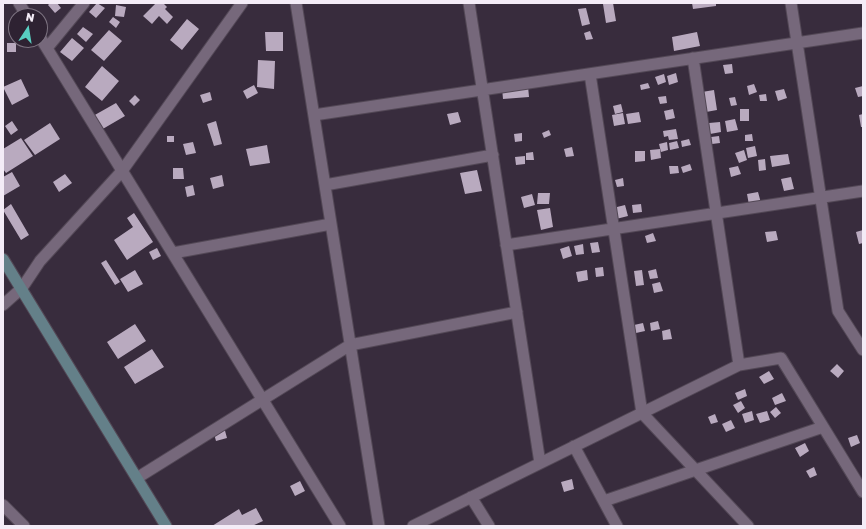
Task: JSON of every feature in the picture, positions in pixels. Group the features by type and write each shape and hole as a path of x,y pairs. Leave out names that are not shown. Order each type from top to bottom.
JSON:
{"main road":[{"path":"3,259 166,526"}],"street":[{"path":"48,47 84,3"},
{"path":"3,305 22,288 40,261 122,170 242,3"},
{"path":"296,3 379,526"},
{"path":"469,3 540,463"},
{"path":"791,3 838,310 863,350"},
{"path":"314,115 863,33"},
{"path":"47,48 340,526"},
{"path":"693,58 739,365"},
{"path":"590,74 642,412 748,526"},
{"path":"325,185 493,155"},
{"path":"506,245 863,191"},
{"path":"173,253 331,224"},
{"path":"137,478 350,345 517,312"},
{"path":"413,526 739,365 781,358 863,492"},
{"path":"604,501 823,427"},
{"path":"574,446 617,526"},
{"path":"471,497 488,526"},
{"path":"3,505 24,526"}],"building":[{"path":"50,3 57,3 61,8 55,13 48,5"},
{"path":"97,3 105,8 96,18 89,12"},
{"path":"156,3 163,3 167,7 165,9 173,17 167,24 159,16 152,24 143,16"},
{"path":"613,3 616,21 606,23 603,4"},
{"path":"692,3 716,3 716,6 693,9"},
{"path":"116,5 126,7 124,17 115,16"},
{"path":"586,8 590,24 582,26 578,9"},
{"path":"113,17 120,22 116,28 109,22"},
{"path":"187,19 199,29 182,50 170,40"},
{"path":"83,27 93,34 86,42 77,34"},
{"path":"109,30 122,41 104,61 91,50"},
{"path":"590,31 593,39 586,40 584,33"},
{"path":"265,32 283,32 283,51 266,51"},
{"path":"697,32 700,46 674,51 672,37"},
{"path":"72,38 84,48 72,61 60,52"},
{"path":"7,43 8,48 16,48 16,52 7,52"},
{"path":"258,60 275,61 274,89 257,87"},
{"path":"732,64 733,73 725,74 723,65"},
{"path":"102,66 119,81 102,101 85,87"},
{"path":"676,73 678,82 669,85 667,76"},
{"path":"664,74 666,82 658,85 655,77"},
{"path":"21,79 29,96 12,105 3,87"},
{"path":"648,83 650,88 641,90 640,85"},
{"path":"754,84 757,92 749,95 747,86"},
{"path":"254,85 258,93 247,99 243,91"},
{"path":"528,86 529,97 503,99 502,88"},
{"path":"863,86 863,96 858,97 855,88"},
{"path":"784,89 787,98 778,101 775,91"},
{"path":"714,90 717,110 706,112 702,92"},
{"path":"210,92 212,100 203,103 200,95"},
{"path":"766,94 767,101 760,101 759,95"},
{"path":"135,95 140,100 134,106 129,101"},
{"path":"666,96 667,103 660,104 658,97"},
{"path":"735,97 737,105 731,106 729,98"},
{"path":"116,103 125,116 101,130 93,116"},
{"path":"621,104 623,112 615,114 613,106"},
{"path":"673,109 675,118 666,120 664,111"},
{"path":"740,109 749,109 749,121 740,121"},
{"path":"458,112 461,122 450,125 447,114"},
{"path":"639,112 641,122 628,124 626,114"},
{"path":"623,113 625,124 614,126 612,115"},
{"path":"863,114 863,127 861,127 859,115"},
{"path":"735,119 738,130 727,132 725,121"},
{"path":"12,121 18,130 11,135 5,126"},
{"path":"216,121 222,144 214,146 207,124"},
{"path":"720,122 721,132 710,134 709,123"},
{"path":"50,123 60,139 35,155 24,140"},
{"path":"676,129 678,139 669,140 668,136 664,137 663,131"},
{"path":"549,130 551,135 544,138 542,133"},
{"path":"522,133 522,141 515,142 514,134"},
{"path":"752,134 753,141 745,141 745,135"},
{"path":"167,136 174,136 174,142 167,142"},
{"path":"719,136 720,143 712,144 711,137"},
{"path":"21,138 33,156 6,173 3,169 3,149"},
{"path":"689,139 691,145 682,147 681,141"},
{"path":"677,141 679,148 670,150 669,143"},
{"path":"193,142 196,153 186,155 183,144"},
{"path":"667,142 668,150 661,152 659,144"},
{"path":"267,145 270,163 250,166 246,149"},
{"path":"755,146 757,156 748,158 746,148"},
{"path":"572,147 574,156 566,157 564,149"},
{"path":"660,149 661,158 651,160 650,150"},
{"path":"744,150 747,160 739,163 735,153"},
{"path":"635,151 645,151 645,161 635,162"},
{"path":"533,152 534,160 526,160 526,153"},
{"path":"788,154 790,164 772,167 770,156"},
{"path":"525,156 525,164 516,165 515,157"},
{"path":"765,159 766,170 759,171 758,160"},
{"path":"690,164 692,170 683,173 681,167"},
{"path":"669,166 678,166 679,173 670,174"},
{"path":"738,166 741,174 731,177 729,168"},
{"path":"173,168 183,168 184,179 173,179"},
{"path":"477,170 482,191 465,194 460,173"},
{"path":"12,172 20,186 3,196 3,177"},
{"path":"65,174 72,183 59,192 53,182"},
{"path":"222,175 224,186 213,189 210,178"},
{"path":"791,177 794,189 784,191 781,179"},
{"path":"623,178 624,186 617,187 615,180"},
{"path":"193,185 195,195 187,197 185,187"},
{"path":"758,192 761,203 749,205 747,194"},
{"path":"538,193 550,193 549,204 537,204"},
{"path":"532,194 535,205 524,208 521,197"},
{"path":"11,204 29,235 21,240 3,210"},
{"path":"641,204 642,212 633,213 632,205"},
{"path":"625,205 628,216 616,219 613,208"},
{"path":"550,208 553,227 541,230 537,210"},
{"path":"134,213 153,242 127,260 114,240 133,227 127,218"},
{"path":"863,230 863,243 859,244 856,232"},
{"path":"776,231 778,240 767,242 765,232"},
{"path":"653,233 656,241 647,243 645,236"},
{"path":"598,242 600,252 592,253 590,243"},
{"path":"583,244 584,254 576,255 574,246"},
{"path":"569,246 572,256 563,259 560,249"},
{"path":"157,248 161,256 153,260 149,252"},
{"path":"106,260 120,282 115,285 101,263"},
{"path":"603,267 604,276 596,277 595,268"},
{"path":"656,269 658,278 650,279 648,271"},
{"path":"135,270 143,284 128,292 120,279"},
{"path":"587,270 588,280 578,282 576,272"},
{"path":"642,270 644,285 636,286 634,271"},
{"path":"660,282 663,291 654,293 652,284"},
{"path":"658,321 660,329 651,331 650,323"},
{"path":"643,323 645,331 636,333 634,325"},
{"path":"135,324 146,341 118,359 107,342"},
{"path":"670,329 672,339 663,340 662,331"},
{"path":"152,349 164,367 135,384 124,367"},
{"path":"837,364 844,371 838,378 830,371"},
{"path":"769,371 774,379 764,384 759,377"},
{"path":"745,389 747,396 738,400 735,393"},
{"path":"782,393 786,401 775,405 772,398"},
{"path":"741,401 745,408 738,413 733,405"},
{"path":"776,407 781,413 775,418 770,412"},
{"path":"752,411 754,420 745,423 742,414"},
{"path":"767,411 770,420 760,423 756,414"},
{"path":"715,414 718,422 711,424 708,417"},
{"path":"731,420 735,428 726,432 722,424"},
{"path":"224,427 227,438 216,441 213,430"},
{"path":"857,435 860,443 851,447 848,438"},
{"path":"805,443 809,451 800,457 795,448"},
{"path":"814,467 817,475 810,478 806,471"},
{"path":"572,479 574,489 564,492 561,482"},
{"path":"300,481 305,491 295,496 290,486"},
{"path":"256,508 263,521 252,526 212,526 239,509 242,515"}]}
